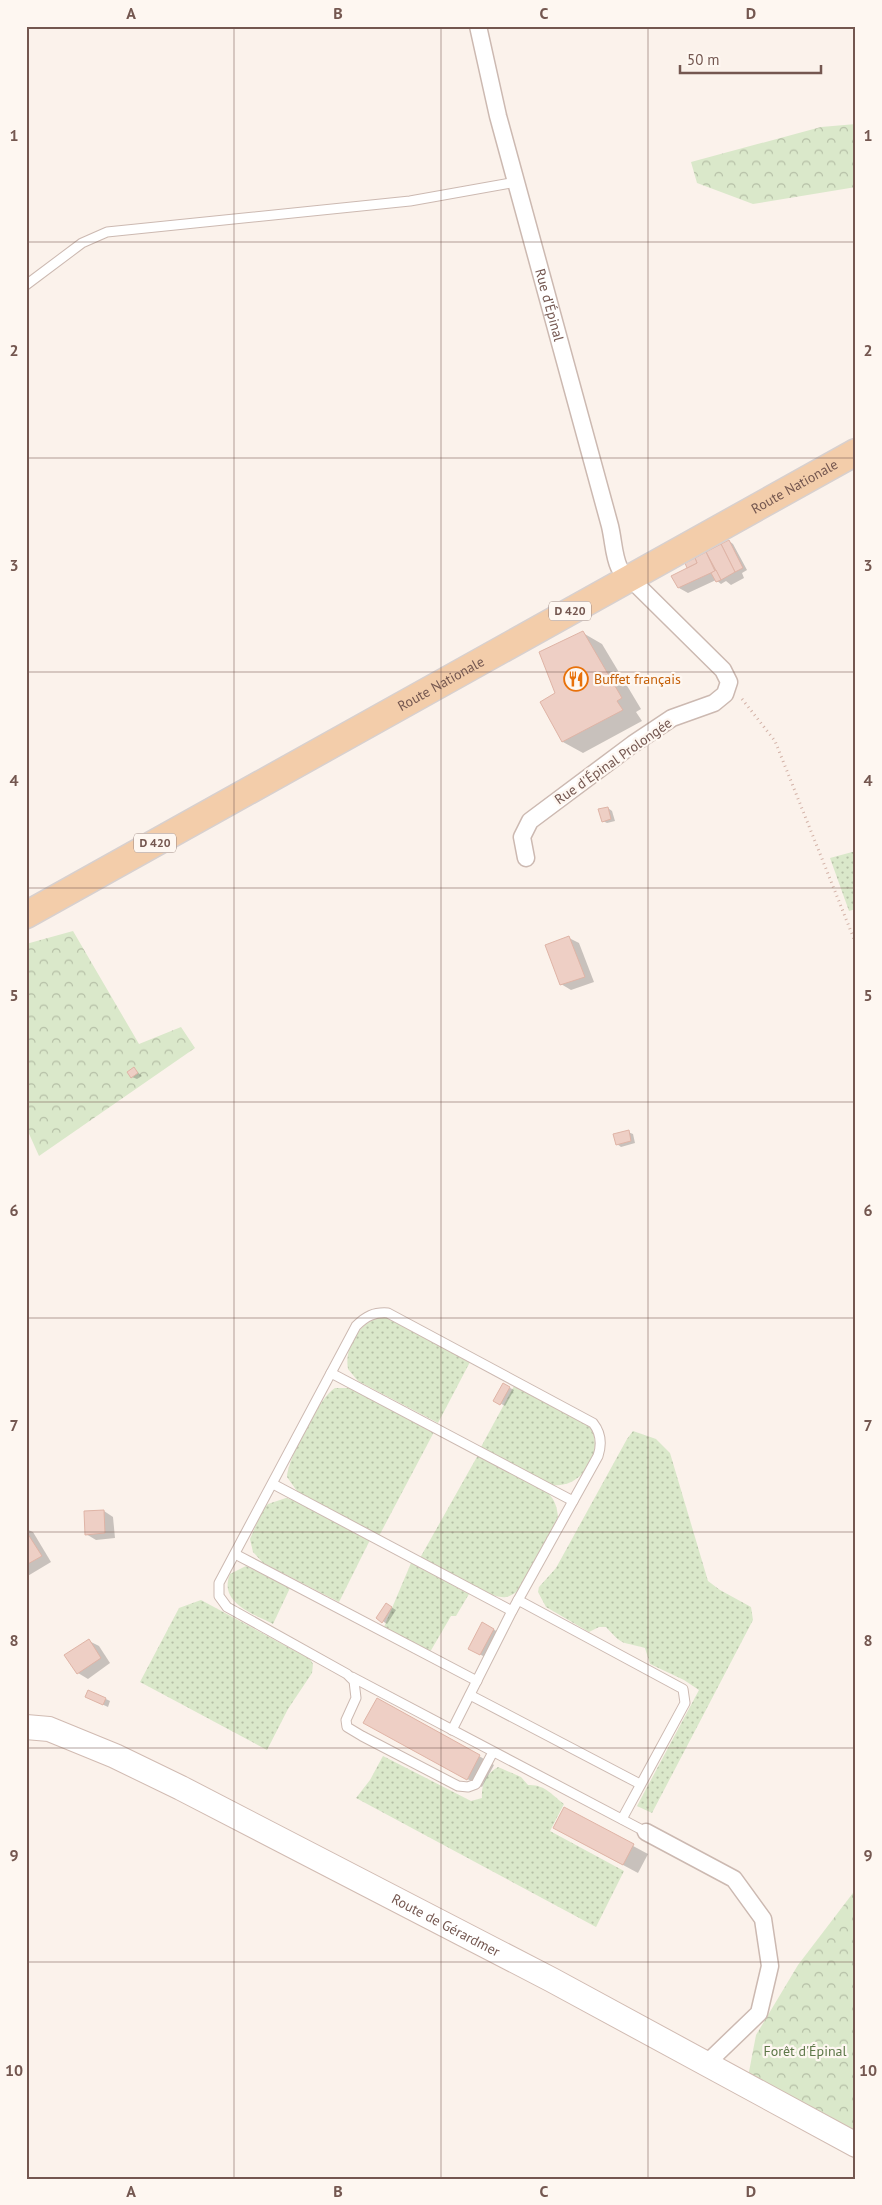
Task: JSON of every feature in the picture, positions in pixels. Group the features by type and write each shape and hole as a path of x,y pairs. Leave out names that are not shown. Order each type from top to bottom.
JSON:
{"main road":[{"name":"Route Nationale","path":"26,915 856,452"},
{"name":"Route de Gérardmer","path":"26,1727 49,1729 140,1768 552,1980 856,2145"}],"street":[{"name":"Rue d’Épinal","path":"478,26 516,182 610,526 620,572 626,580"},
{"path":"626,580 638,586 724,670 729,682"},
{"name":"Rue d'Épinal Prolongée","path":"526,858 522,837 530,821 656,728 672,718 714,703 725,694 729,682"},
{"path":"646,1832 734,1879 763,1919 770,1966 759,2014 706,2064"}],"lane":[{"path":"26,285 82,243 107,232 410,201 516,182"},
{"path":"452,1730 512,1611 598,1456 601,1447 598,1429 593,1422 406,1322 388,1313 378,1312 365,1317 356,1326 219,1583 219,1596 227,1607 347,1674 493,1752 646,1832"},
{"path":"331,1373 573,1501"},
{"path":"273,1484 512,1611"},
{"path":"235,1554 477,1681"},
{"path":"518,1600 683,1689 685,1703 622,1819"},
{"path":"347,1674 354,1681 356,1698 346,1720 347,1727 362,1736 458,1786 468,1788 476,1784 493,1752"},
{"path":"470,1696 640,1784"}],"path":[{"path":"729,682 775,741 856,944"}],"green space":[{"path":"856,124 856,187 753,204 697,183 691,162 821,127"},
{"path":"856,851 856,909 849,911 830,858"},
{"path":"73,931 139,1044 181,1027 195,1048 39,1156 26,1127 26,944"},
{"path":"380,1317 387,1318 470,1362 438,1423 358,1381 348,1369 348,1352 355,1337 372,1320"},
{"path":"514,1386 588,1424 595,1444 593,1455 589,1465 574,1481 564,1485 552,1485 481,1447"},
{"path":"335,1388 351,1388 434,1432 379,1536 297,1491 287,1477 292,1457 305,1429 321,1403"},
{"path":"633,1431 656,1439 670,1453 708,1581 751,1607 753,1620 652,1813 637,1806 699,1690 684,1680 650,1664 645,1648 620,1641 606,1627 599,1627 589,1632 546,1607 538,1592 539,1587 556,1568"},
{"path":"478,1455 548,1493 554,1501 557,1510 558,1517 522,1587 517,1592 506,1597 498,1597 476,1588 420,1558"},
{"path":"286,1498 370,1540 339,1602 263,1563 253,1552 250,1539 263,1509 268,1504"},
{"path":"411,1563 469,1594 456,1616 451,1616 430,1652 384,1627"},
{"path":"246,1566 290,1588 273,1624 240,1606 229,1593 230,1574"},
{"path":"201,1600 310,1659 313,1664 312,1673 288,1709 267,1750 140,1682 179,1608"},
{"path":"383,1756 471,1801 482,1798 482,1788 485,1780 498,1767 521,1777 528,1785 539,1786 552,1794 564,1804 550,1831 624,1871 596,1927 356,1798 370,1780"},
{"name":"Forêt d'Épinal","path":"856,1889 856,2137 748,2077 756,2035 798,1965"}],"building":[{"path":"729,540 743,568 735,572 721,544"},
{"path":"721,544 735,572 721,580 706,552"},
{"path":"706,552 715,571 678,588 671,576 697,563 695,558"},
{"path":"695,558 697,563 687,568 685,563"},
{"path":"716,570 721,580 716,582 711,573"},
{"path":"583,631 622,698 617,701 623,710 562,742 540,702 555,693 539,652"},
{"path":"608,807 611,819 602,822 598,809"},
{"path":"569,936 585,977 560,985 545,945"},
{"path":"134,1067 138,1073 131,1078 127,1072"},
{"path":"629,1130 631,1141 616,1145 613,1134"},
{"path":"503,1383 510,1387 500,1405 493,1401"},
{"path":"104,1510 105,1533 85,1535 84,1511"},
{"path":"26,1531 42,1556 26,1565"},
{"path":"386,1603 392,1607 382,1623 376,1618"},
{"path":"482,1622 494,1629 480,1655 468,1649"},
{"path":"89,1639 101,1658 77,1674 64,1655"},
{"path":"88,1690 106,1698 103,1705 85,1697"},
{"path":"377,1698 480,1755 467,1780 363,1723"},
{"path":"564,1807 634,1844 623,1865 553,1828"}],"place":[{"name":"Buffet français","path":"576,679"}]}
